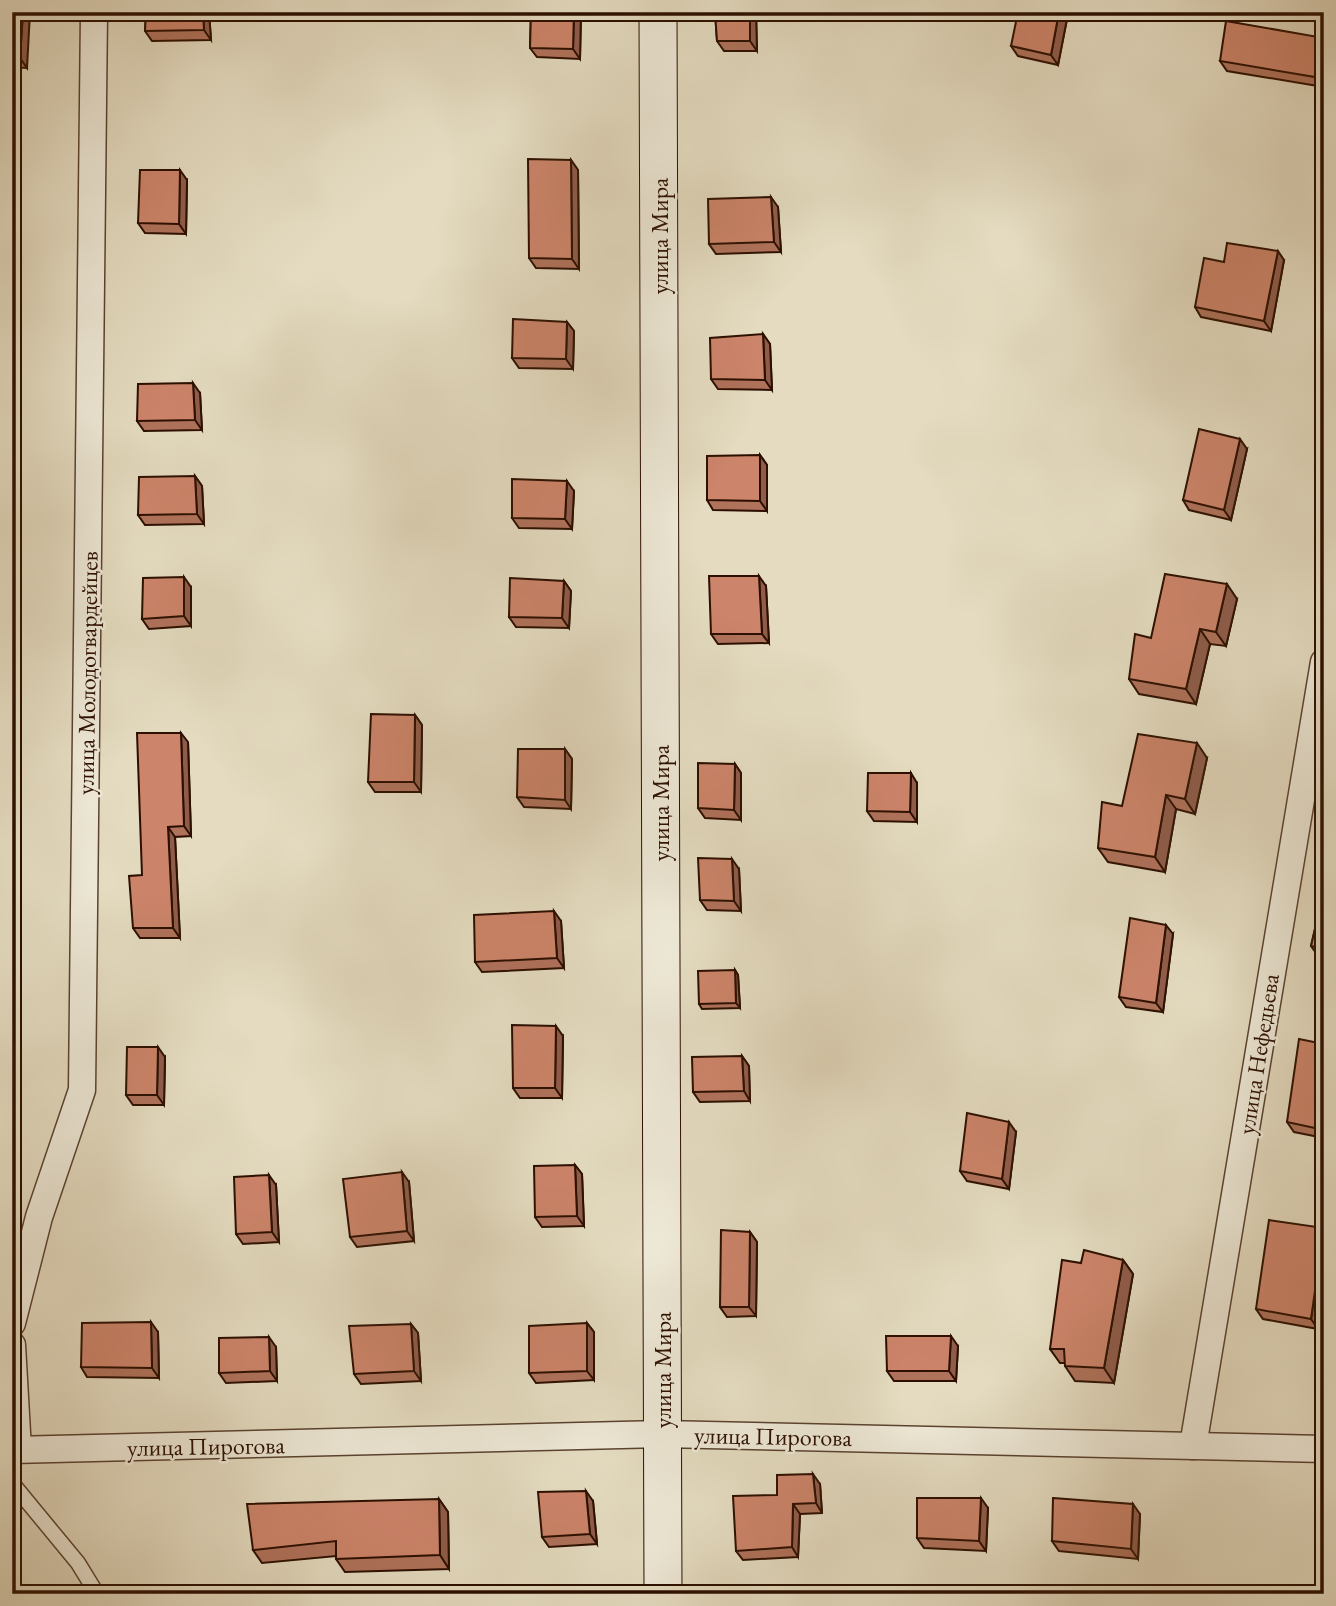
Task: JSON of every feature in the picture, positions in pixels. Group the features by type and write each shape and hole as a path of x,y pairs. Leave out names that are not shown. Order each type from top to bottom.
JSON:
{"street":[{"name":"улица Молодогвардейцев","path":"12,1323 39,1217 82,1090 94,12"},
{"name":"улица Мира","path":"658,12 663,1594"},
{"name":"улица Нефедьева","path":"1193,1446 1324,662"},
{"path":"12,1345 15,1450"},
{"name":"улица Пирогова","path":"15,1450 662,1434 1324,1449"}],"lane":[{"path":"12,1483 78,1563 97,1594"}],"building":[{"path":"12,12 23,12 20,58 12,57"},
{"path":"146,12 203,12 204,30 145,31"},
{"path":"531,12 574,12 573,49 530,48"},
{"path":"715,12 750,12 750,41 717,41"},
{"path":"1018,12 1059,12 1051,55 1011,46"},
{"path":"1226,21 1324,38 1324,67 1321,78 1220,61"},
{"path":"528,159 571,160 572,259 529,258"},
{"path":"140,170 180,170 179,224 138,223"},
{"path":"771,197 774,242 709,244 708,199"},
{"path":"1227,243 1278,251 1264,321 1195,307 1204,258 1224,262"},
{"path":"513,319 567,322 566,359 512,358"},
{"path":"763,334 765,380 711,379 710,338"},
{"path":"193,383 195,420 137,421 138,384"},
{"path":"1199,429 1240,439 1224,510 1183,500"},
{"path":"760,455 760,501 707,500 707,456"},
{"path":"195,476 197,514 138,515 139,477"},
{"path":"512,479 567,481 565,519 512,518"},
{"path":"1165,574 1227,584 1216,632 1200,629 1186,689 1129,679 1135,634 1151,638"},
{"path":"709,576 759,576 762,634 711,634"},
{"path":"184,577 184,616 142,619 143,578"},
{"path":"510,578 564,581 562,618 509,617"},
{"path":"371,714 415,715 414,782 368,782"},
{"path":"137,733 181,733 184,826 168,827 173,928 133,928 129,876 142,875"},
{"path":"1138,734 1197,743 1185,799 1166,795 1155,857 1098,848 1102,802 1122,806"},
{"path":"518,749 565,749 565,800 517,797"},
{"path":"698,763 735,764 734,810 698,808"},
{"path":"868,773 911,773 910,812 867,811"},
{"path":"698,858 732,859 734,901 700,900"},
{"path":"1324,890 1324,949 1311,946"},
{"path":"554,911 557,958 475,962 474,915"},
{"path":"1130,918 1166,925 1156,1003 1119,997"},
{"path":"735,970 736,1003 699,1004 698,971"},
{"path":"512,1025 556,1026 555,1088 513,1088"},
{"path":"1299,1039 1324,1044 1324,1130 1287,1122"},
{"path":"127,1047 158,1047 157,1095 126,1095"},
{"path":"742,1056 744,1091 693,1092 692,1057"},
{"path":"967,1113 1009,1122 1002,1179 960,1171"},
{"path":"575,1165 577,1216 535,1217 534,1166"},
{"path":"402,1172 407,1231 350,1237 343,1179"},
{"path":"269,1175 272,1232 236,1234 234,1177"},
{"path":"1269,1220 1324,1228 1311,1319 1256,1309"},
{"path":"721,1230 750,1232 749,1307 720,1307"},
{"path":"1084,1250 1123,1260 1104,1368 1065,1366 1064,1349 1050,1349 1062,1260 1081,1263"},
{"path":"151,1322 152,1368 81,1367 82,1323"},
{"path":"587,1323 587,1371 529,1373 529,1326"},
{"path":"411,1324 414,1371 354,1374 349,1326"},
{"path":"886,1336 951,1336 949,1371 887,1371"},
{"path":"269,1337 270,1371 219,1373 219,1338"},
{"path":"813,1474 816,1503 793,1504 792,1547 736,1551 733,1496 777,1495 777,1475"},
{"path":"586,1491 590,1534 542,1537 538,1492"},
{"path":"917,1498 981,1498 979,1541 917,1538"},
{"path":"1053,1498 1133,1504 1131,1549 1052,1541"},
{"path":"439,1499 440,1555 336,1559 336,1541 253,1550 247,1504"}]}
